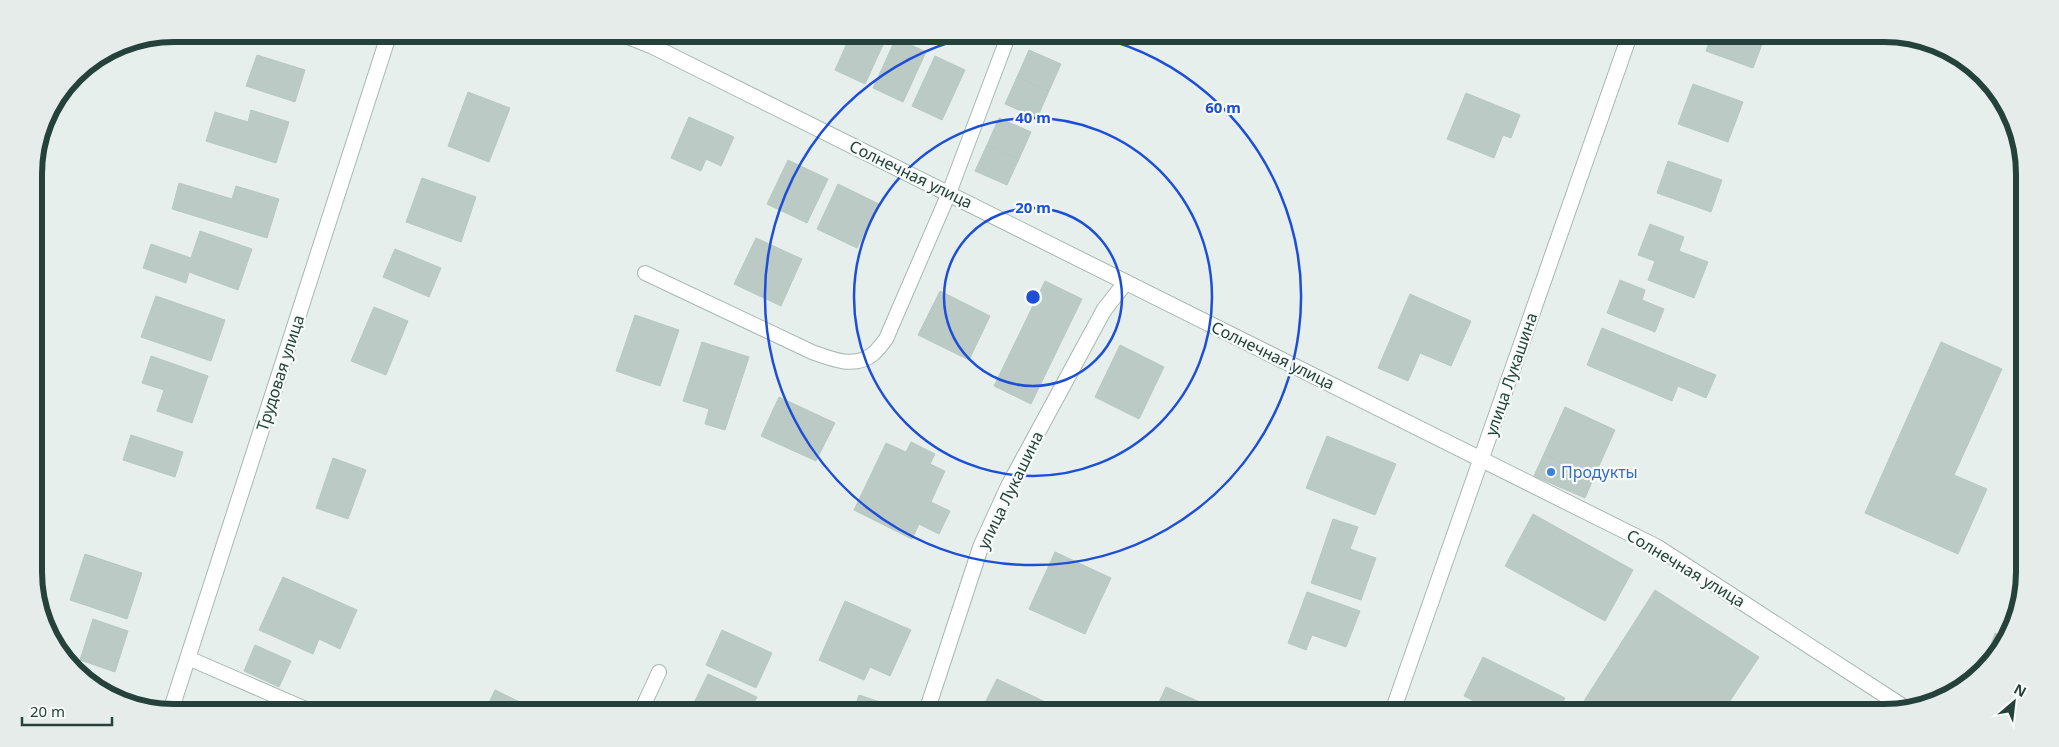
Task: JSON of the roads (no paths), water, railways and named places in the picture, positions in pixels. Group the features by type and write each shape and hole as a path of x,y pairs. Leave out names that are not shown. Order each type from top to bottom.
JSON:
{"street":[{"name":"Трудовая улица","path":"173,704 386,42"},
{"name":"Солнечная улица","path":"642,42 949,193 1657,547 1898,703"},
{"name":"улица Лукашина","path":"1395,704 1627,42"},
{"name":"улица Лукашина","path":"929,704 982,546 1009,485 1104,310 1126,282"}],"lane":[{"path":"645,274 812,352 837,361 857,362 873,355 886,339 949,193 1006,42"},
{"path":"188,658 293,704"},
{"path":"644,704 659,672"}],"place":[{"name":"Продукты","path":"1551,472"}]}
